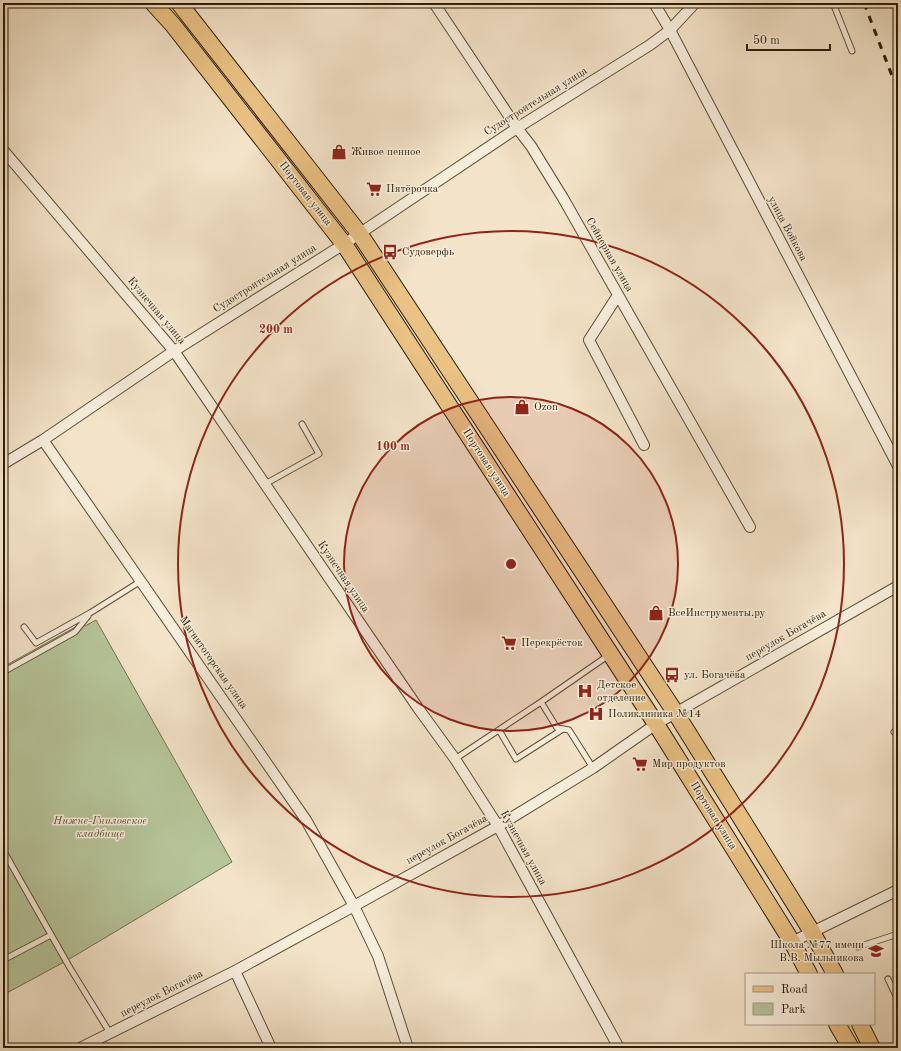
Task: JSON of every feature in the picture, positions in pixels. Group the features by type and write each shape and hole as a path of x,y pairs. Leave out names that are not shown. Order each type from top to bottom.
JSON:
{"main road":[{"name":"Портовая улица","path":"153,3 173,25 344,244 656,724 792,942 808,973"},
{"name":"Портовая улица","path":"179,3 359,233 675,712 812,932 833,973"},
{"path":"838,1025 851,1048"},
{"path":"860,1025 872,1048"}],"street":[{"name":"Сейнерная улица","path":"434,3 516,128 531,146 563,198 750,527"},
{"name":"улица Войкова","path":"654,3 670,30 898,466"},
{"name":"Судостроительная улица","path":"3,463 43,440 174,351 344,244 516,128 650,45 670,30 695,3"},
{"name":"Кузнечная улица","path":"3,150 174,351 418,708 455,759 498,826 619,1048"},
{"path":"618,295 588,340 644,445"},
{"name":"Магнитогорская улица","path":"43,440 306,820 354,906 378,956 408,1048"},
{"name":"переулок Богачёва","path":"80,1048 95,1045 110,1033 235,971 498,826 593,768 675,712 898,586"},
{"path":"792,942 898,890"},
{"path":"235,971 271,1048"}],"lane":[{"path":"833,3 852,51"},
{"path":"265,484 319,454 302,424"},
{"path":"24,627 36,643 90,613 141,581"},
{"path":"3,672 75,632 90,613"},
{"path":"455,759 611,654"},
{"path":"541,702 557,728 569,730 593,768"},
{"path":"499,730 516,759 563,729"},
{"path":"3,850 51,935 110,1033"},
{"path":"858,947 898,934"},
{"path":"3,960 51,935"},
{"path":"888,979 898,1000"}],"green space":[{"name":"Нижне-Гниловское кладбище","path":"96,620 232,862 66,961 3,995 3,667 81,624 85,626"}],"railway":[{"path":"864,3 898,95"}],"place":[{"name":"Живое пенное","path":"339,152"},
{"name":"Пятёрочка","path":"374,189"},
{"name":"Судоверфь","path":"390,252"},
{"name":"Ozon","path":"522,407"},
{"name":"ВсеИнструменты.ру","path":"656,613"},
{"name":"Перекрёсток","path":"509,643"},
{"name":"ул. Богачёва","path":"672,675"},
{"name":"Детское отделение","path":"585,691"},
{"name":"Поликлиника №14","path":"596,714"},
{"name":"Мир продуктов","path":"640,764"},
{"name":"Школа №77 имени В.В. Мыльникова","path":"876,951"}]}
